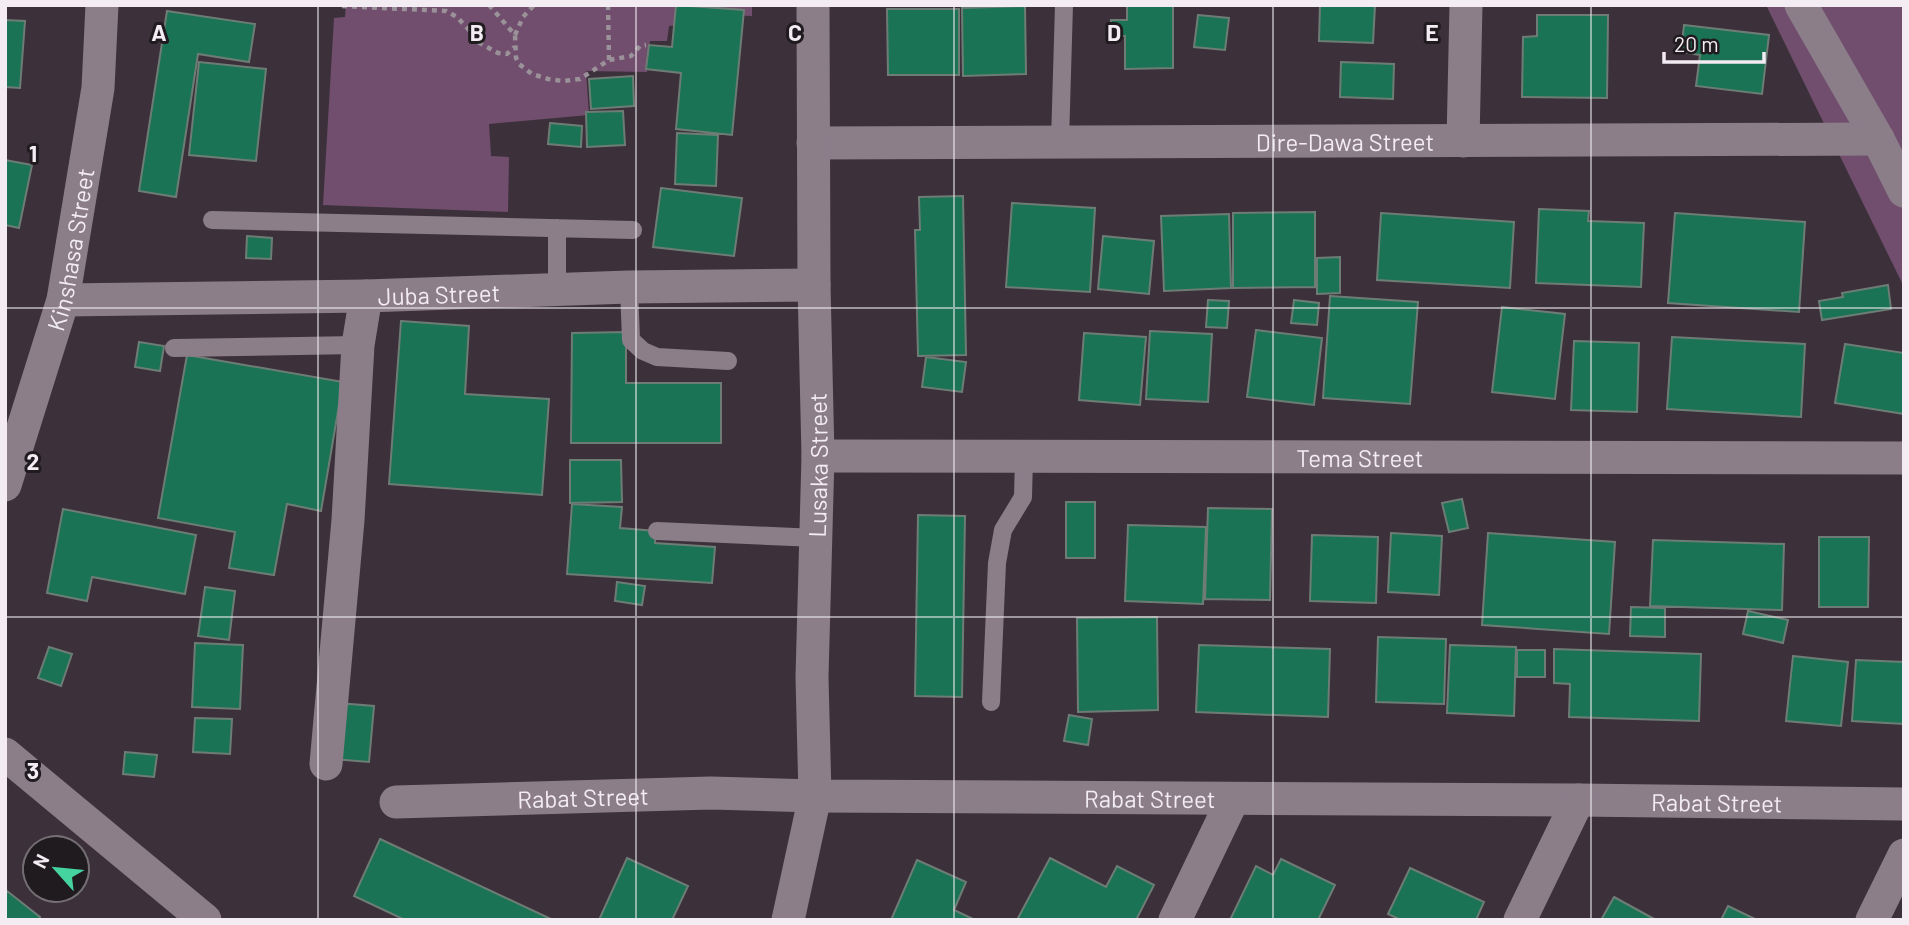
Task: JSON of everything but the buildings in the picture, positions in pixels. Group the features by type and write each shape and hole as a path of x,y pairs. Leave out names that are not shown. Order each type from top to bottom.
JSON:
{"street":[{"name":"Kinshasa Street","path":"5,485 63,300 98,88 102,5"},
{"name":"Lusaka Street","path":"788,920 815,796 812,677 818,456 814,285 813,5"},
{"path":"1464,141 1466,5"},
{"path":"1801,5 1878,139 1904,191"},
{"name":"Dire-Dawa Street","path":"813,143 1878,139"},
{"name":"Juba Street","path":"63,300 814,285"},
{"path":"326,764 348,520 358,345 366,296"},
{"name":"Tema Street","path":"818,456 1904,458"},
{"path":"5,754 205,920"},
{"name":"Rabat Street","path":"396,802 711,793 1904,804"},
{"path":"1175,920 1233,799"},
{"path":"1520,920 1578,800"},
{"path":"1872,920 1904,855"}],"lane":[{"path":"1060,141 1064,5"},
{"path":"212,220 634,230"},
{"path":"557,228 557,289"},
{"path":"629,287 631,340 643,351 657,357 728,360"},
{"path":"174,348 358,345"},
{"path":"991,702 997,563 1003,530 1023,497 1024,457"},
{"path":"657,531 816,538"}],"path":[{"path":"489,5 515,35"},
{"path":"534,5 523,17 515,35 516,58 519,64 532,74 563,81 580,79 609,61 631,56 639,46 646,45"},
{"path":"608,5 609,61"},
{"path":"342,6 446,11 457,17 476,41 498,53 507,54 515,47"}],"shaded area":[{"path":"346,5 752,5 752,16 683,13 681,25 669,26 667,41 650,41 647,72 586,71 589,115 489,124 491,156 509,157 508,212 323,205 334,18 345,17"},
{"path":"1766,5 1904,5 1904,287"}]}
